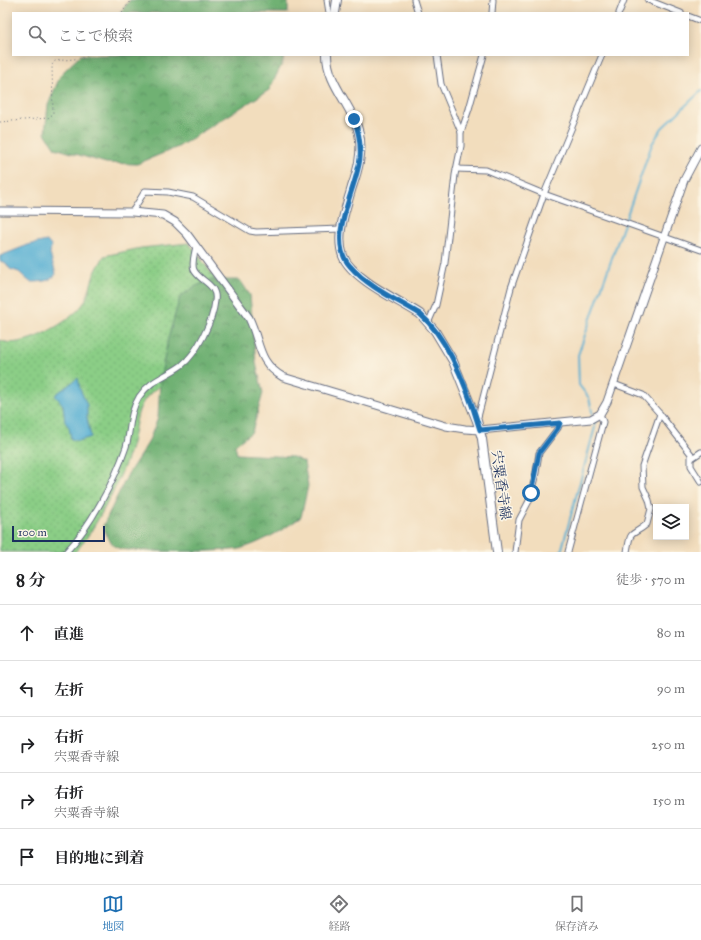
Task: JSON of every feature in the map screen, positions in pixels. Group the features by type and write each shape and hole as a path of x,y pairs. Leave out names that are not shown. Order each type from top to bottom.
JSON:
{"main road":[{"path":"334,12 337,0"},
{"name":"宍粟香寺線","path":"327,56 329,72 354,119 359,133 361,146 357,174 341,229 341,246 343,256 349,266 363,279 429,321 453,361 480,430 497,552"}],"street":[{"path":"327,0 329,12"},
{"path":"414,0 418,12"},
{"path":"492,12 493,0"},
{"path":"619,12 624,0"},
{"path":"648,0 678,12"},
{"path":"689,16 701,21"},
{"path":"429,321 436,305 445,263 456,169 461,146 460,132 441,84 437,56"},
{"path":"460,132 469,109 484,56"},
{"path":"477,421 507,300 544,194 602,56"},
{"path":"0,211 132,212 163,215 175,222 196,246 249,318 256,333 262,358 273,371 290,379 446,426 480,430 560,423 596,417 607,402 684,180 701,148"},
{"path":"456,169 486,170 544,194 701,250"},
{"path":"132,212 145,191 168,192 193,197 250,231 341,229"},
{"path":"66,552 78,539 119,465 126,445 132,409 140,396 150,384 181,365 192,356 206,329 216,300 210,284 194,271 193,264 196,246"},
{"path":"614,384 643,395 660,414 692,458 691,466 701,482"},
{"path":"627,552 632,533 647,524 651,509 643,487 642,466 660,414"},
{"path":"568,552 603,422 596,417"},
{"path":"515,552 519,520 528,501 536,473 539,453 558,428 560,423"},
{"path":"692,458 701,452"}],"path":[{"path":"123,12 131,0"},
{"path":"0,122 48,118 53,114 52,65 55,61 83,58 87,56"}],"green space":[{"path":"130,0 288,0 288,12 121,12"},
{"path":"80,56 284,56 283,62 269,90 178,147 137,164 106,163 55,148 45,133 48,105 61,74"},
{"path":"189,243 220,285 164,383 146,398 141,406 125,464 98,519 75,552 0,552 0,340 9,343 20,342 33,338 59,325 70,317 85,301 94,275 104,256 141,248"},
{"path":"210,280 240,280 250,295 256,363 263,393 252,432 235,445 237,454 293,457 304,462 308,486 301,517 272,536 239,549 215,551 145,551 117,548 112,543 103,526 128,474 148,443 158,418 160,380 168,339 180,297 194,287"}],"water":[{"path":"47,241 51,246 50,254 56,274 51,279 41,282 30,282 19,272 10,269 6,263 0,261 0,256 28,245"},
{"path":"78,378 80,389 87,405 87,418 91,437 78,441 71,439 69,427 65,422 63,405 55,395"}],"waterway":[{"path":"593,416 589,398 579,385 578,355 652,144 662,128 701,91"},
{"path":"561,552 595,427 594,420"}],"route":[{"path":"354,119 359,133 361,146 360,159 341,229 341,246 343,256 349,266 363,279 429,321 453,361 480,430 560,423 558,428 539,453 531,493"}]}
